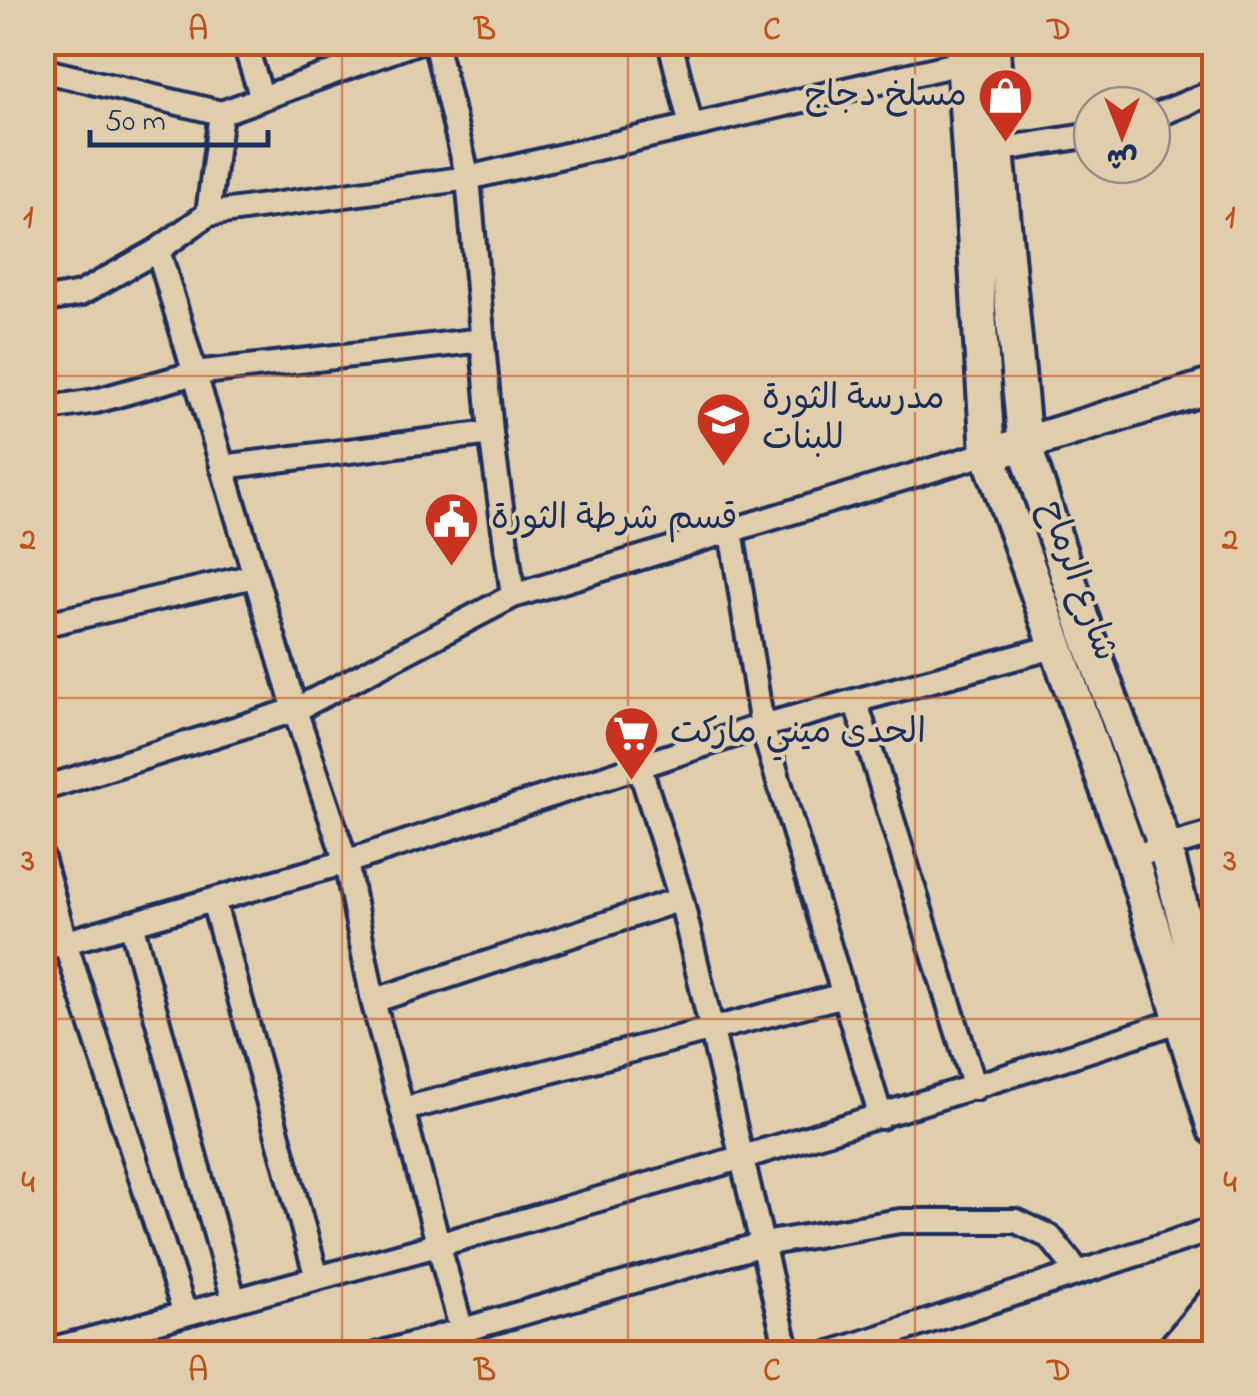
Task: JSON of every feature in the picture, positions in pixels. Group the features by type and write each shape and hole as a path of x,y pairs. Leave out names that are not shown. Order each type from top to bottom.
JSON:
{"street":[{"path":"244,42 262,98"},
{"path":"42,70 222,112 417,42"},
{"path":"435,42 468,178 491,433 513,596"},
{"path":"670,42 691,126"},
{"name":"شارع الرماح","path":"993,42 997,150 1025,446 1087,635 1164,846 1214,1031"},
{"path":"42,301 80,294 158,250 208,214 468,178 691,126 962,53"},
{"name":"شارع الرماح","path":"962,53 988,453 1131,856 1214,1128"},
{"path":"1172,108 1214,92"},
{"path":"208,214 222,112"},
{"path":"997,150 1072,137"},
{"path":"158,250 254,576 346,862 373,1001 465,1342"},
{"path":"42,410 96,401 194,373 483,340"},
{"path":"42,789 296,710 513,596 988,453 1212,392"},
{"path":"222,466 491,433"},
{"path":"730,530 762,726 881,1117"},
{"path":"42,625 254,576"},
{"path":"54,946 346,862 762,726 1058,646"},
{"path":"856,703 975,1088"},
{"path":"639,765 682,899 788,1354"},
{"path":"1131,856 1214,833"},
{"path":"42,858 54,946 184,1314"},
{"path":"373,1001 682,899"},
{"path":"213,900 317,1278"},
{"path":"131,923 234,1301"},
{"path":"404,1109 844,995"},
{"path":"42,1352 439,1244 881,1117 1181,1020"},
{"path":"379,1354 465,1342 763,1244 900,1221 1016,1221 1050,1237 1079,1273"},
{"path":"828,1354 1214,1229"},
{"path":"1171,1354 1214,1302"}],"place":[{"name":"مسلخ دجاج","path":"1006,145"},
{"name":"مدرسة الثورة للبنات","path":"723,468"},
{"name":"قسم شرطة الثورة","path":"452,568"},
{"name":"الحدى ميني ماركت","path":"631,782"}]}
